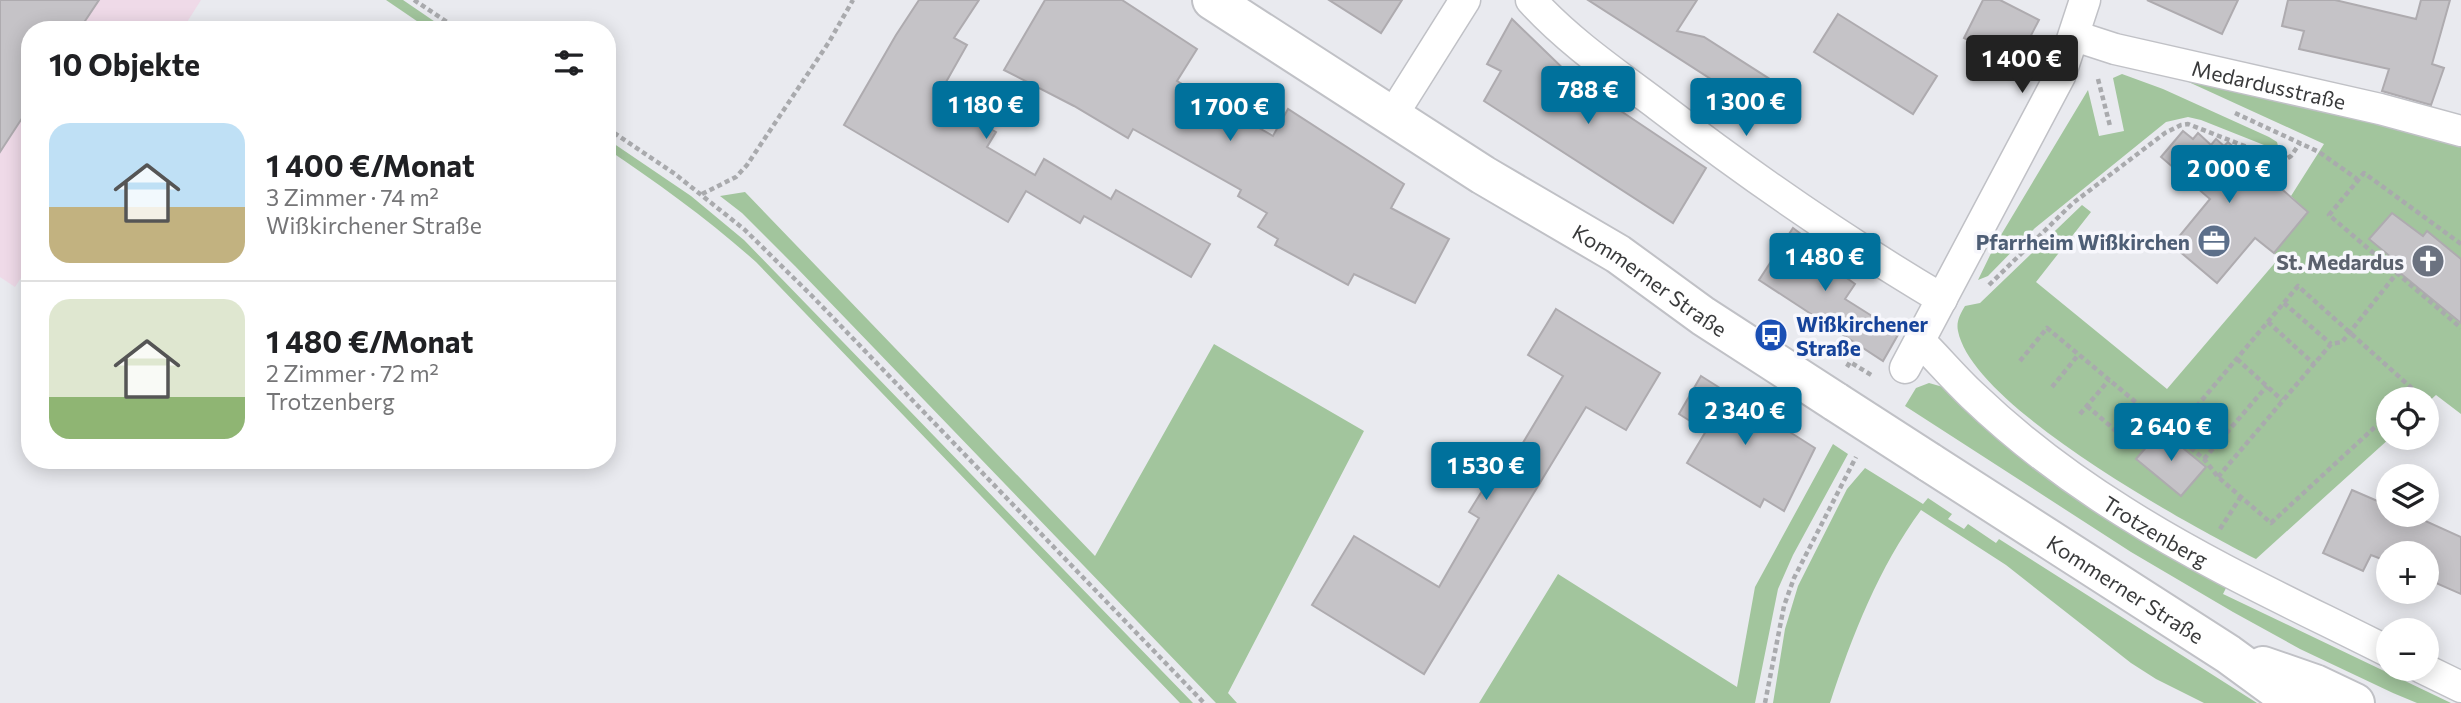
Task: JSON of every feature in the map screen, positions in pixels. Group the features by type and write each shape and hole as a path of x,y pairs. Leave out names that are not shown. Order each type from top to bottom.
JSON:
{"main road":[{"name":"Kommerner Straße","path":"1212,0 1483,175 1618,254 1703,317 2228,654 2295,703"},
{"name":"Kommerner Straße","path":"2228,654 2315,684 2355,703"}],"street":[{"path":"1392,116 1465,0"},
{"path":"1531,0 1580,46 1682,124 1805,210 1942,299"},
{"path":"1905,368 2060,76 2085,0"},
{"name":"Medardusstraße","path":"2075,36 2115,49 2380,109 2461,131"},
{"name":"Trotzenberg","path":"1920,341 1971,394 2004,423 2057,466 2122,511 2204,559 2376,645"},
{"path":"2439,676 2461,687"}],"path":[{"path":"414,0 446,21"},
{"path":"702,194 736,177 747,165 830,42 853,0"},
{"path":"2100,87 2110,126"},
{"path":"1942,299 1976,293 1990,285 2073,203 2165,133 2181,124 2198,127 2283,161 2291,156 2300,142"},
{"path":"616,134 702,194 745,230 813,296 1205,703"},
{"path":"2461,244 2364,173 2329,215 2461,328"},
{"path":"2218,477 2331,344 2342,342 2350,333 2397,273"},
{"path":"2191,414 2298,286 2411,387"},
{"path":"2284,303 2331,344"},
{"path":"2268,322 2314,363"},
{"path":"2020,361 2047,328 2204,459 2218,477 2271,523 2376,426"},
{"path":"2052,387 2079,354"},
{"path":"2237,359 2283,400"},
{"path":"1859,368 1875,377"},
{"path":"2080,414 2109,380"},
{"path":"2204,459 2266,386"},
{"path":"2087,406 2130,443"},
{"path":"2118,432 2141,406"},
{"path":"1765,703 1784,606 1794,578 1859,450"},
{"path":"2223,523 2240,498"}],"shaded area":[{"path":"0,0 201,0 188,21 21,21 21,278 15,287 0,277"}],"green space":[{"path":"386,0 403,0 434,21 417,21"},
{"path":"2122,74 2163,89 2269,137 2277,142 2278,146 2274,149 2188,117 2166,122 2035,228 1988,276 1978,280 1995,245 2088,90 2099,136 2124,131 2113,78"},
{"path":"2182,79 2344,113 2461,147 2461,414 2439,397 2439,387 2376,387 2377,450 2256,559 2135,492 2041,427 2001,394 1972,361 1958,331 1958,324 1965,306 1980,303 2082,205 2091,212 2036,282 2167,389 2279,258 2274,253 2308,212 2291,196 2324,144"},
{"path":"616,145 691,196 744,240 1193,703 1180,703 756,262 616,155"},
{"path":"745,192 1095,556 1214,344 1364,431 1228,693 1237,703 1216,703 795,266 742,213 720,196"},
{"path":"1929,383 1943,387 2021,456 2228,584 2223,594 2376,667 2376,681 2405,681 2451,703 2417,703 2393,693 2300,649 2131,552 1905,406 1916,388"},
{"path":"1833,444 1848,454 1793,555 1778,589 1755,703 1479,703 1558,574 1737,687 1755,587"},
{"path":"1865,468 1923,504 1928,498 1952,514 1948,519 1964,529 1968,524 1996,543 1999,539 2257,703 2204,703 2156,679 2131,663 2006,565 1921,510 1892,555 1868,603 1830,703 1773,703 1785,629 1798,586 1847,489"}],"building":[{"path":"0,0 99,0 85,21 21,21 21,120 0,152"},
{"path":"919,0 979,0 954,38 967,45 937,98 996,132 987,147 1035,175 1044,159 1111,199 1116,190 1210,244 1191,277 1084,216 1080,223 1026,191 1008,222 844,125"},
{"path":"1045,0 1122,0 1197,49 1177,81 1273,136 1288,109 1404,184 1391,208 1449,239 1415,303 1354,274 1348,285 1275,245 1278,239 1258,227 1267,213 1238,196 1241,190 1133,129 1128,138 1004,70"},
{"path":"1329,0 1402,0 1381,33"},
{"path":"1588,0 1697,0 1677,31 1704,37 1787,90 1770,117"},
{"path":"1983,0 2000,0 2039,20 2016,64 1964,38"},
{"path":"2147,0 2238,0 2222,34"},
{"path":"2288,0 2335,0 2416,19 2421,0 2450,0 2432,64 2444,68 2431,105 2382,91 2389,69 2299,49 2304,31 2282,26"},
{"path":"1838,14 1937,76 1913,114 1814,52"},
{"path":"1512,19 1576,81 1706,168 1673,223 1484,101 1501,71 1487,64"},
{"path":"2183,131 2193,139 2198,133 2211,145 2216,139 2224,146 2228,142 2308,212 2274,253 2255,238 2217,283 2172,245 2210,199 2161,157"},
{"name":"St. Medardus","path":"2392,213 2423,236 2427,231 2461,259 2461,323 2394,268 2398,263 2369,239"},
{"path":"1793,228 1848,269 1844,276 1855,284 1845,299 1899,333 1883,361 1759,280"},
{"path":"1556,309 1660,373 1626,430 1586,407 1424,674 1312,605 1354,536 1439,587 1479,518 1469,512 1510,446 1518,451 1563,376 1528,355"},
{"path":"1701,376 1815,448 1784,511 1764,499 1760,507 1687,463 1706,431 1679,414"},
{"path":"2161,430 2206,467 2181,496 2136,459"},
{"path":"2352,490 2376,500 2376,527 2439,527 2461,537 2461,594 2439,584 2439,541 2376,541 2376,557 2371,555 2363,571 2323,553"}],"place":[{"name":"Pfarrheim Wißkirchen","path":"2214,241"},
{"name":"St. Medardus","path":"2428,261"},
{"name":"Wißkirchener Straße","path":"1771,335"}]}
